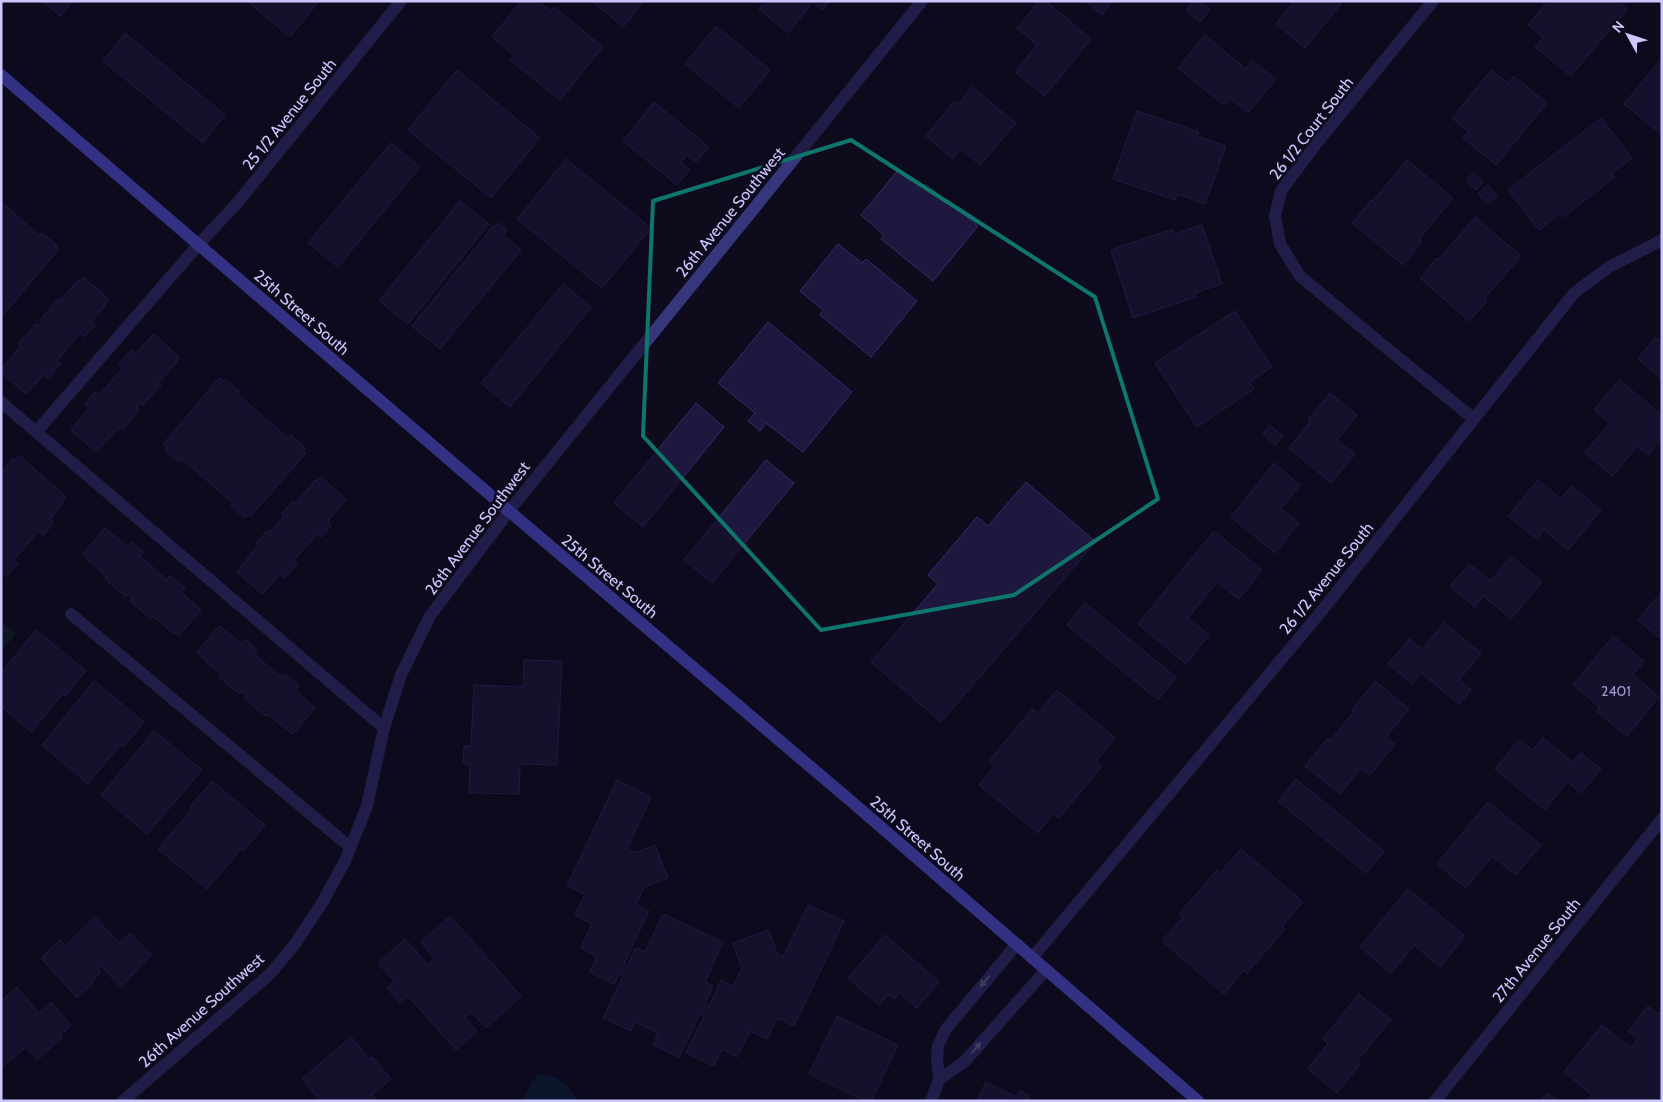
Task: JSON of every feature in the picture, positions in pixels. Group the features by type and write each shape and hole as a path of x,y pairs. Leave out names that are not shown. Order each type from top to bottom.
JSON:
{"main road":[{"name":"25th Street South","path":"1,74 509,511 852,802 1198,1101"}],"street":[{"name":"25 1/2 Avenue South","path":"36,432 199,244 238,202 401,1"},
{"name":"26th Avenue Southwest","path":"122,1101 270,974 295,944 322,903 345,861 366,806 384,728 401,675 430,616 509,511 922,1"},
{"name":"26 1/2 Court South","path":"1433,1 1316,144 1281,191 1275,216 1280,244 1300,276 1474,418"},
{"name":"26 1/2 Avenue South","path":"1032,958 1320,613 1574,293 1609,267 1662,240"},
{"path":"1,402 384,728"},
{"path":"71,614 350,847"},
{"name":"27th Avenue South","path":"1436,1101 1662,819"},
{"path":"932,1101 939,1080 938,1046 946,1029 1017,944"},
{"path":"939,1080 965,1061 1046,970"}],"highlighted area":[{"path":"851,140 1095,297 1158,499 1014,595 821,630 643,436 653,201"}],"green space":[{"path":"1,621 16,634 1,651"}],"water":[{"path":"539,1074 558,1079 579,1101 522,1101 531,1083"}],"building":[{"path":"42,1 73,1 60,16"},
{"path":"247,1 319,1 290,37"},
{"path":"521,1 538,1 550,11 554,7 603,47 560,100 510,60 514,55 492,37"},
{"path":"592,1 644,1 623,27"},
{"path":"765,1 830,1 822,10 813,2 788,33 759,9"},
{"path":"1039,1 1046,1 1091,39 1045,96 1015,72 1037,45 1017,28"},
{"path":"1086,1 1113,1 1102,15"},
{"path":"1193,1 1199,1 1210,10 1200,22 1186,10"},
{"path":"1294,1 1337,1 1341,4 1305,48 1276,24"},
{"path":"1548,1 1618,1 1627,9 1571,76 1535,47 1543,37 1528,25"},
{"path":"716,26 770,70 739,108 685,64"},
{"path":"125,33 225,115 203,143 103,61"},
{"path":"1205,35 1246,69 1252,60 1276,79 1248,113 1230,98 1224,105 1178,68"},
{"path":"1662,58 1662,135 1624,104"},
{"path":"457,70 540,138 491,198 408,130"},
{"path":"1491,70 1508,83 1514,76 1547,103 1496,165 1463,138 1468,131 1452,118"},
{"path":"972,87 1016,123 980,165 961,149 953,159 926,136 954,101 958,104"},
{"path":"654,102 709,147 696,162 687,155 681,163 690,170 677,185 623,141"},
{"path":"1137,111 1199,132 1197,136 1226,146 1205,204 1177,194 1175,200 1113,179"},
{"path":"1601,118 1632,158 1612,173 1615,177 1563,217 1560,213 1539,230 1508,190"},
{"path":"391,143 420,167 338,267 308,243"},
{"path":"566,159 651,228 602,288 517,219"},
{"path":"1407,160 1453,198 1419,239 1422,242 1403,265 1352,223"},
{"path":"899,169 922,188 926,184 978,226 933,281 881,239 884,235 861,215"},
{"path":"1473,173 1483,182 1476,190 1466,181"},
{"path":"1488,185 1497,197 1487,204 1478,193"},
{"path":"460,201 489,224 408,324 379,301"},
{"path":"1,202 40,236 42,233 58,246 55,248 58,250 2,316"},
{"path":"1475,217 1521,256 1484,299 1487,301 1469,321 1420,278"},
{"path":"498,223 507,230 503,235 521,250 440,349 412,326 493,226 494,228"},
{"path":"1202,225 1222,284 1195,293 1196,297 1133,318 1111,250 1173,229 1175,234"},
{"path":"838,244 862,263 866,259 917,301 871,357 820,315 823,310 800,291"},
{"path":"83,277 109,299 91,322 95,325 84,337 80,333 57,361 61,364 48,378 44,375 26,394 1,373 3,367 21,346 18,344 36,324 39,326 43,321 41,319 58,299 60,301 78,280 79,282"},
{"path":"563,284 591,307 510,407 481,383"},
{"path":"1235,311 1272,367 1249,382 1254,389 1197,427 1155,363"},
{"path":"768,322 852,392 803,452 766,423 760,431 748,421 755,413 718,383"},
{"path":"154,334 179,357 177,362 159,382 161,385 143,405 141,403 136,408 139,410 122,430 119,428 96,452 71,430 89,408 85,404 95,392 99,395 123,368 119,364 131,350 135,354"},
{"path":"1655,337 1662,342 1662,379 1638,359"},
{"path":"219,378 223,381 225,379 239,391 237,394 288,438 291,435 305,448 303,450 306,453 250,517 248,515 245,518 231,506 233,503 182,459 179,462 165,450 167,447 164,443"},
{"path":"1619,380 1662,415 1662,437 1648,455 1637,446 1613,476 1585,453 1610,423 1594,410"},
{"path":"1330,393 1357,415 1337,440 1355,454 1331,483 1289,448 1310,422 1308,420"},
{"path":"696,403 724,427 643,527 614,503"},
{"path":"1270,425 1283,436 1275,445 1263,434"},
{"path":"19,455 66,497 50,519 54,523 43,535 39,531 14,559 18,563 6,577 1,574 1,472 13,458 15,460"},
{"path":"766,460 794,483 712,583 684,560"},
{"path":"1274,463 1300,485 1281,509 1299,523 1275,553 1231,517"},
{"path":"321,477 346,499 328,521 332,525 321,537 317,534 294,560 297,564 285,578 281,574 262,594 237,572 258,545 256,543 268,530 270,532 284,516 282,513 293,501 296,503 315,480"},
{"path":"1538,480 1561,499 1571,486 1601,510 1568,550 1544,530 1537,539 1508,516"},
{"path":"1026,482 1096,542 941,722 871,662 938,584 928,575 977,517 988,526"},
{"path":"105,528 127,546 131,542 143,552 140,556 167,580 170,575 185,588 181,592 201,610 179,636 153,616 151,619 130,601 132,598 127,594 125,596 105,579 107,577 83,554"},
{"path":"1214,531 1262,570 1239,599 1217,582 1188,618 1209,635 1186,664 1138,624"},
{"path":"1511,556 1542,582 1511,619 1483,596 1475,607 1450,586 1469,564 1491,581"},
{"path":"1662,591 1662,640 1638,620"},
{"path":"1085,603 1176,677 1158,700 1067,625"},
{"path":"1444,623 1481,653 1459,680 1471,690 1459,704 1421,673 1412,684 1388,664 1409,639 1422,649"},
{"path":"219,626 242,644 245,639 257,650 254,654 281,677 285,674 299,686 295,690 315,708 293,734 267,714 265,716 244,698 247,696 241,692 239,694 219,677 221,675 197,652"},
{"path":"36,630 86,671 65,696 62,695 31,732 1,706 1,673"},
{"path":"1613,636 1644,661 1633,675 1659,697 1627,736 1596,711 1600,707 1573,685"},
{"path":"524,660 562,661 557,765 520,764 519,794 469,793 470,764 463,764 464,746 471,746 474,685 523,687"},
{"path":"94,681 144,722 123,747 120,745 88,784 42,745"},
{"path":"1375,681 1409,709 1386,737 1395,744 1370,775 1361,768 1340,794 1305,766 1328,738 1331,740"},
{"path":"1057,690 1115,738 1096,761 1102,766 1059,818 1053,813 1038,833 979,785 995,766 989,761 1032,709 1038,713"},
{"path":"154,731 202,770 147,834 101,795"},
{"path":"1543,738 1573,762 1581,753 1601,769 1581,793 1567,782 1545,810 1495,769 1519,740 1533,750"},
{"path":"1296,779 1384,851 1366,873 1278,801"},
{"path":"617,780 651,797 627,849 635,853 655,845 668,878 644,887 636,905 649,911 624,963 628,965 636,948 645,952 663,914 723,942 705,982 713,986 705,1004 709,1006 721,980 733,986 742,969 733,943 769,930 777,954 783,957 808,905 844,921 794,1026 777,1018 767,1039 750,1031 737,1057 722,1049 714,1066 686,1053 704,1016 700,1014 679,1057 653,1045 658,1033 635,1022 631,1031 603,1018 623,976 619,974 614,984 590,972 597,956 581,948 592,924 575,915 585,894 567,886"},
{"path":"212,781 265,825 243,851 241,849 207,889 158,849 192,809 190,807"},
{"path":"1488,802 1541,845 1516,875 1492,856 1466,888 1437,864"},
{"path":"1241,849 1303,902 1282,926 1285,929 1247,973 1244,970 1224,994 1162,941 1183,917 1179,914 1217,870 1220,873"},
{"path":"1408,889 1465,936 1440,967 1414,945 1391,973 1360,947"},
{"path":"450,916 521,996 486,1028 471,1012 465,1018 477,1031 456,1050 408,996 400,1003 387,988 394,981 378,963 405,939 428,965 435,959 421,942"},
{"path":"95,917 119,943 130,933 151,955 121,987 101,966 98,968 101,972 91,982 93,983 77,998 41,958 60,940 65,946"},
{"path":"885,935 939,982 917,1008 900,993 895,999 889,994 879,1005 848,978"},
{"path":"17,987 39,1013 51,1002 71,1026 60,1035 62,1038 37,1060 26,1047 1,1068 1,1001"},
{"path":"1359,994 1391,1020 1357,1061 1360,1064 1337,1093 1308,1069 1328,1044 1323,1039"},
{"path":"1648,1006 1658,1014 1662,1010 1662,1101 1587,1101 1592,1095 1564,1072 1602,1025 1630,1048 1638,1039 1628,1031"},
{"path":"837,1016 898,1045 871,1101 865,1101 809,1074"},
{"path":"351,1037 369,1059 372,1057 391,1079 372,1095 377,1101 320,1101 302,1079"},
{"path":"986,1082 1017,1097 1020,1091 1030,1096 1027,1101 977,1101"},
{"path":"1547,1093 1557,1101 1541,1101"}]}
